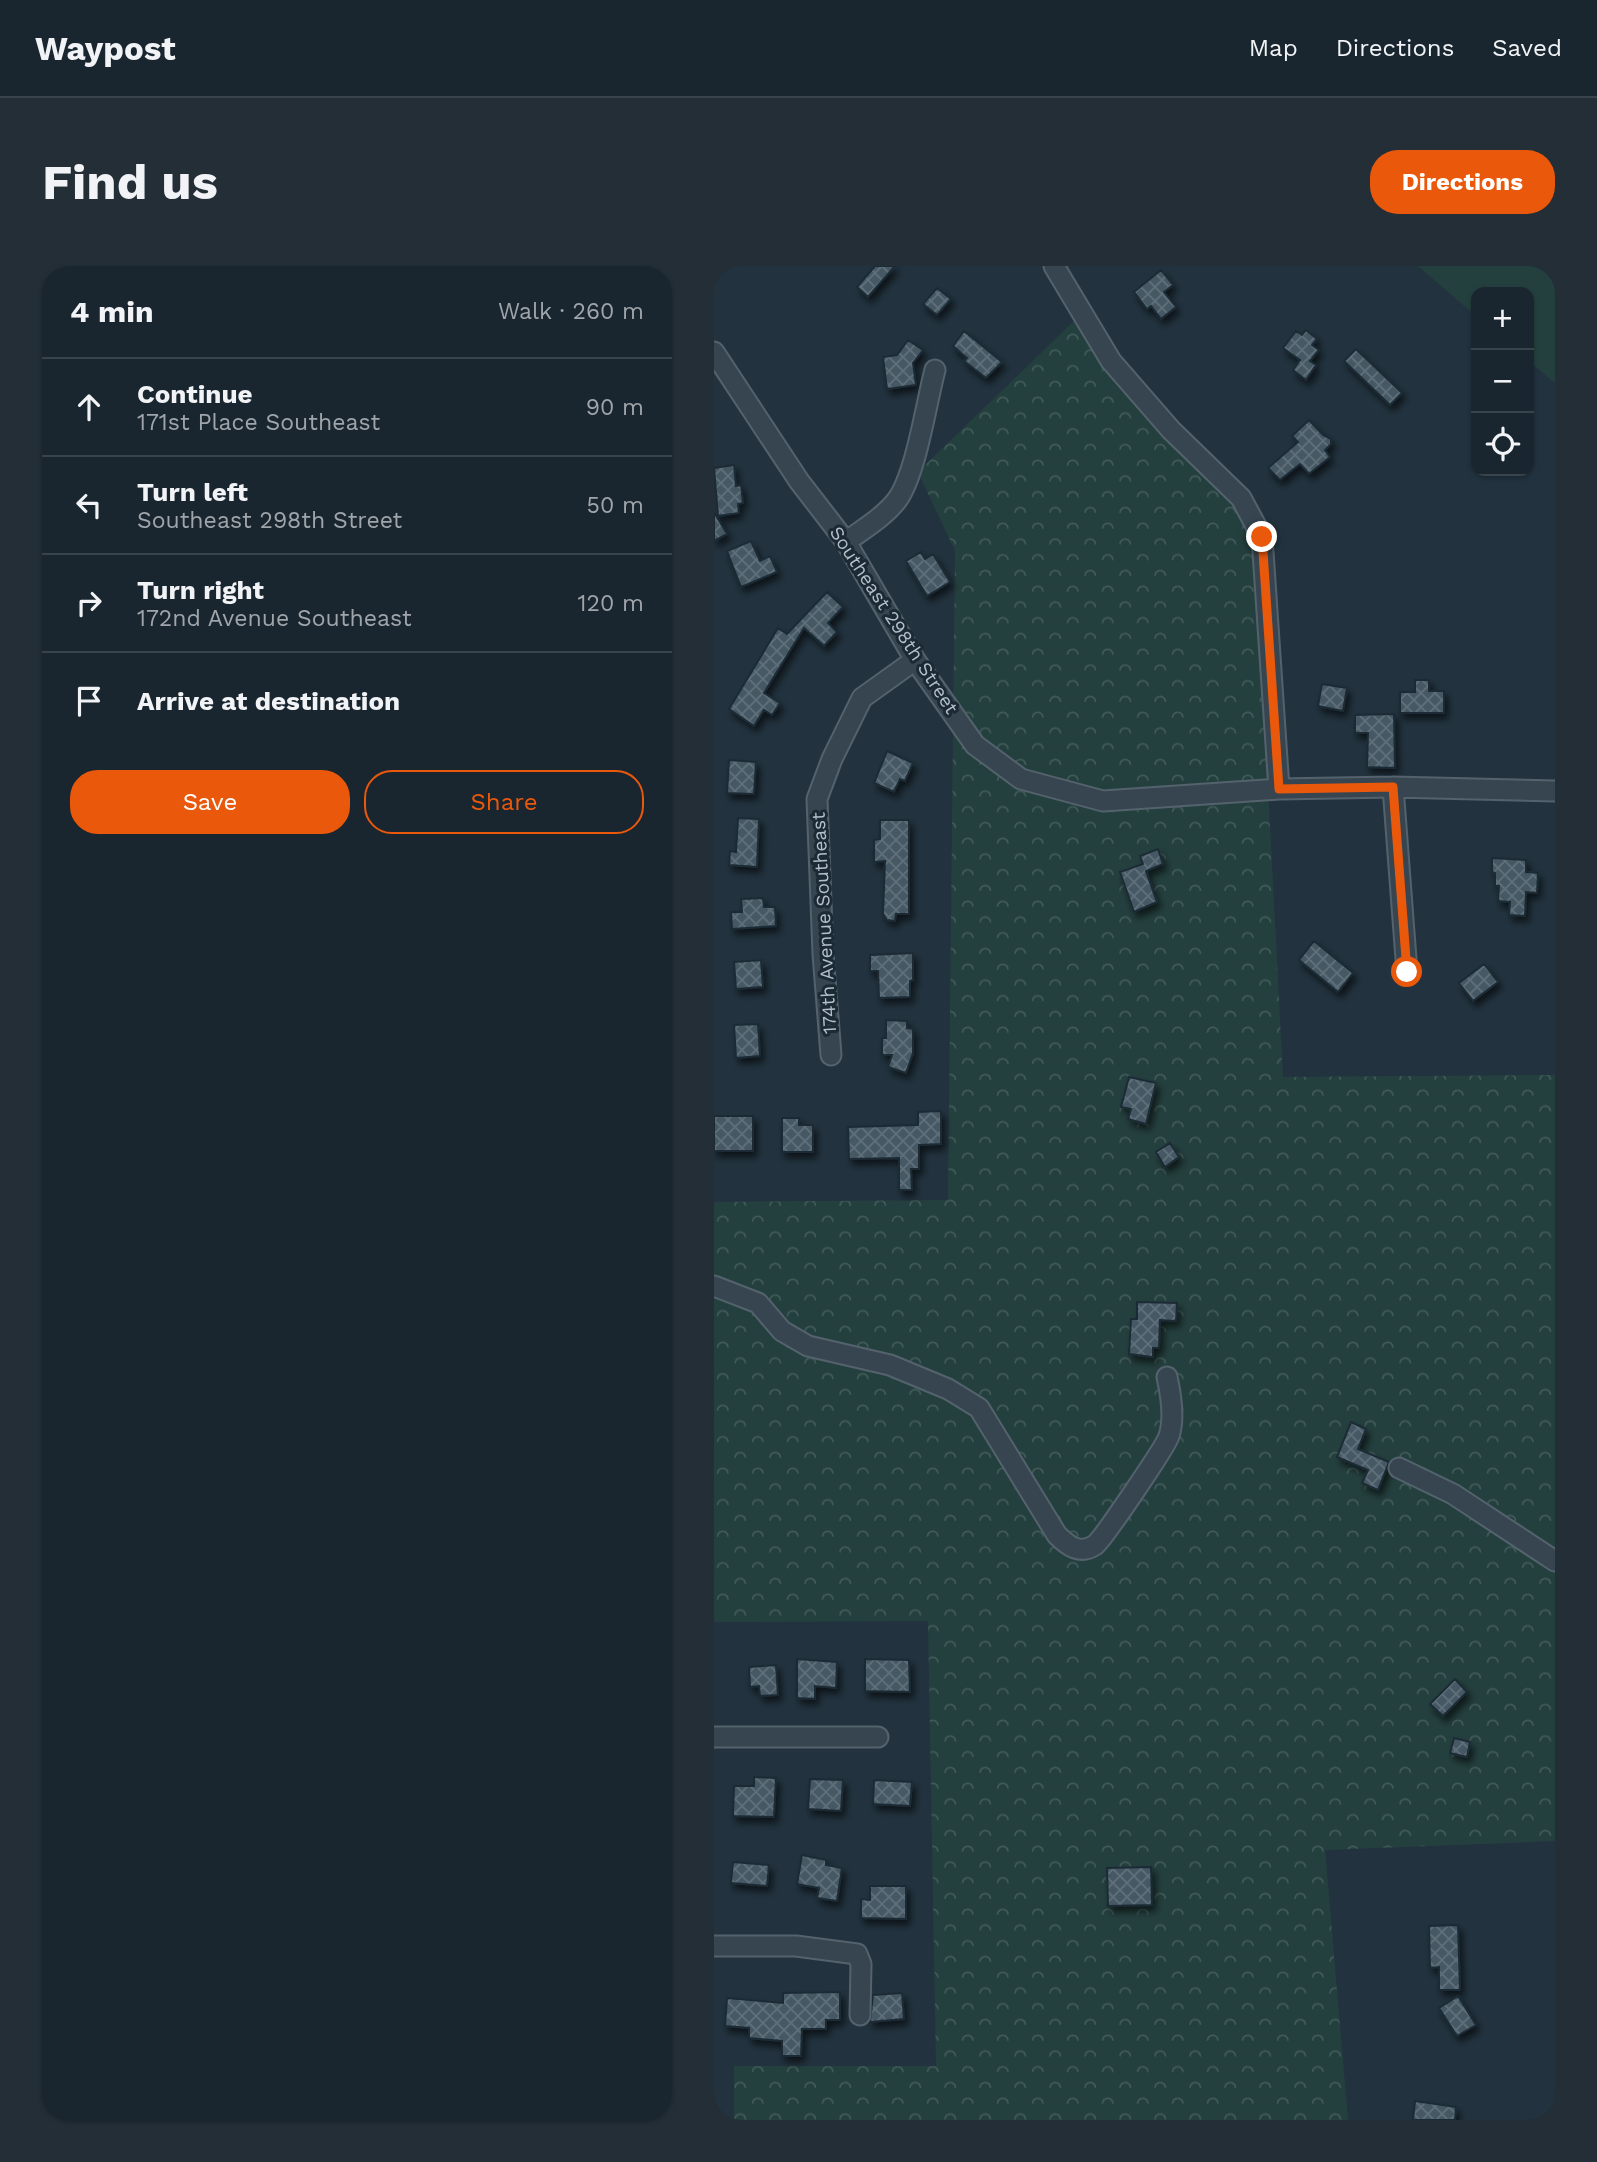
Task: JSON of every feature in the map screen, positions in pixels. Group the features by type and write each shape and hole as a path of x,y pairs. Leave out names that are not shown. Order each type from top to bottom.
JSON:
{"street":[{"path":"1054,266 1111,361 1171,430 1241,498 1262,537 1279,789"},
{"name":"Southeast 298th Street","path":"714,352 799,481 846,542 915,660 975,745 1021,779 1103,801 1279,789 1393,787 1555,790"},
{"path":"846,542 897,501 908,479 934,370"},
{"name":"174th Avenue Southeast","path":"831,1055 823,954 817,799 832,760 862,698 915,660"},
{"path":"1393,787 1407,972"},
{"path":"714,1286 758,1303 782,1331 808,1346 890,1365 948,1389 979,1408 1057,1535 1069,1547 1082,1550 1096,1545 1109,1529 1169,1437 1172,1401 1167,1377"},
{"path":"1399,1468 1453,1494 1555,1561"},
{"path":"714,1737 878,1737"},
{"path":"714,1946 796,1946 858,1954 861,1964 860,2015"}],"green space":[{"path":"1418,266 1555,266 1555,383 1534,365 1534,287 1471,287 1471,312"},
{"path":"1074,321 1129,399 1170,444 1245,517 1255,542 1283,1077 1555,1075 1555,1841 1325,1850 1348,2120 734,2120 734,2066 936,2066 928,1621 714,1622 714,1202 948,1200 955,551 918,472"}],"building":[{"path":"875,266 895,266 868,297 857,287"},
{"path":"1161,270 1173,285 1164,292 1176,307 1161,319 1151,306 1147,309 1134,292"},
{"path":"937,288 951,299 937,315 923,304"},
{"path":"1306,330 1317,339 1312,345 1319,350 1310,361 1316,365 1306,380 1293,370 1300,360 1283,348 1296,331 1302,335"},
{"path":"964,331 1002,362 986,378 964,361 967,358 953,346"},
{"path":"908,340 923,350 913,363 916,385 887,389 883,357 897,355"},
{"path":"1356,349 1402,393 1390,405 1344,361"},
{"path":"1309,420 1323,435 1331,439 1331,444 1325,450 1330,457 1309,474 1300,464 1280,480 1268,468 1298,442 1292,436"},
{"path":"734,465 736,486 741,485 743,503 738,504 739,513 718,516 714,468"},
{"path":"714,512 727,534 714,541"},
{"path":"751,541 760,561 770,556 777,572 741,587 727,551"},
{"path":"921,552 925,559 933,554 950,582 927,596 906,561"},
{"path":"827,592 843,607 828,623 837,632 824,646 804,628 764,693 780,703 772,715 764,710 754,726 729,709 778,628 787,634"},
{"path":"1415,680 1429,680 1429,691 1444,691 1444,713 1400,713 1400,692 1415,692"},
{"path":"1322,684 1347,688 1343,711 1318,706"},
{"path":"1394,714 1395,768 1367,767 1368,733 1355,733 1355,715"},
{"path":"887,751 913,763 905,781 900,779 894,792 874,783"},
{"path":"729,760 756,762 754,794 727,793"},
{"path":"738,818 759,819 757,867 729,865 730,851 736,852"},
{"path":"880,820 909,820 909,914 896,914 895,921 887,920 883,914 885,861 874,862 874,840 880,839"},
{"path":"1158,849 1163,864 1146,871 1157,902 1134,912 1120,872 1143,864 1140,856"},
{"path":"1492,858 1526,860 1526,872 1538,873 1537,893 1526,892 1525,916 1509,915 1510,902 1498,901 1499,886 1495,886"},
{"path":"763,898 764,907 775,907 776,926 732,929 731,912 742,912 741,899"},
{"path":"1314,941 1353,973 1338,992 1299,960"},
{"path":"913,953 910,997 879,998 878,971 870,971 870,955"},
{"path":"761,960 763,987 736,989 734,962"},
{"path":"1484,964 1498,982 1473,1001 1459,983"},
{"path":"886,1020 907,1021 907,1028 913,1029 913,1053 906,1073 888,1067 892,1055 882,1055"},
{"path":"758,1024 760,1056 736,1058 734,1025"},
{"path":"1129,1077 1156,1083 1146,1124 1128,1119 1131,1109 1121,1107"},
{"path":"941,1111 941,1144 919,1145 919,1169 911,1169 912,1190 899,1190 899,1158 849,1159 848,1127 918,1125 918,1112"},
{"path":"714,1116 753,1116 753,1151 714,1151"},
{"path":"782,1118 799,1118 799,1125 813,1125 813,1152 782,1152"},
{"path":"1170,1143 1179,1157 1165,1167 1156,1152"},
{"path":"1137,1302 1177,1303 1176,1321 1160,1320 1159,1348 1153,1348 1153,1357 1129,1354 1131,1319 1137,1319"},
{"path":"1351,1422 1366,1429 1358,1449 1389,1462 1378,1490 1362,1483 1368,1470 1337,1457"},
{"path":"797,1659 837,1662 836,1688 815,1686 815,1699 797,1698"},
{"path":"865,1659 909,1660 910,1692 865,1691"},
{"path":"776,1665 778,1695 760,1696 759,1686 750,1687 749,1667"},
{"path":"1455,1679 1467,1692 1443,1716 1430,1704"},
{"path":"1454,1738 1470,1742 1467,1757 1450,1753"},
{"path":"754,1777 776,1778 774,1817 733,1816 734,1786 754,1786"},
{"path":"810,1779 843,1780 841,1811 808,1809"},
{"path":"874,1780 912,1782 910,1806 873,1804"},
{"path":"802,1855 826,1860 826,1865 842,1868 837,1901 817,1898 819,1888 797,1884"},
{"path":"733,1862 769,1865 767,1886 731,1883"},
{"path":"1151,1867 1152,1905 1108,1906 1107,1868"},
{"path":"870,1886 906,1886 906,1919 861,1918 861,1899 870,1900"},
{"path":"1458,1925 1460,1990 1439,1990 1439,1967 1430,1968 1429,1926"},
{"path":"840,1992 840,2020 826,2020 826,2029 802,2029 801,2056 782,2056 782,2041 749,2038 749,2028 725,2026 727,1998 783,2003 783,1993"},
{"path":"902,1993 904,2019 870,2022 873,1995"},
{"path":"1458,1996 1476,2025 1457,2036 1439,2008"},
{"path":"1415,2101 1456,2107 1455,2120 1413,2120"}],"route":[{"path":"1262,537 1279,789 1393,787 1407,972"}]}
